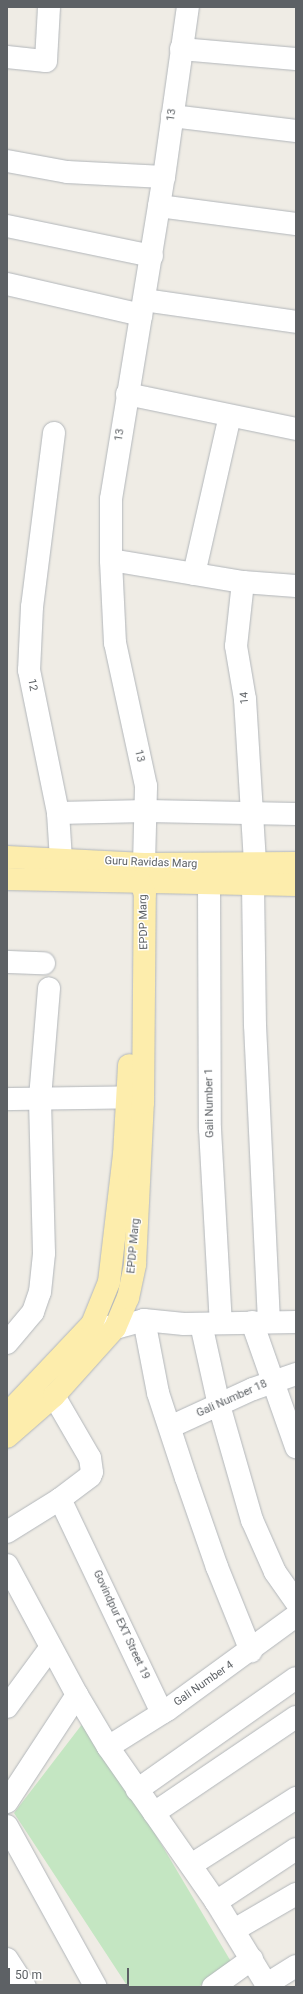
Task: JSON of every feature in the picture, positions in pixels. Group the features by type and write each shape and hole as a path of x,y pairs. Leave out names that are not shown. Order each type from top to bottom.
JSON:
{"main road":[{"name":"Guru Ravidas Marg","path":"7,857 61,859 209,884 296,863"},
{"name":"Guru Ravidas Marg","path":"7,879 142,873 254,874 296,885"},
{"name":"EPDP Marg","path":"7,1437 54,1396 115,1328 128,1298 135,1264 134,893 142,873"},
{"name":"EPDP Marg","path":"7,1414 92,1324 109,1282 124,1155 135,1096"}],"street":[{"path":"7,57 46,61 49,7"},
{"name":"13","path":"142,873 147,811 146,786 116,643 110,560 111,499 127,394 152,256 188,7"},
{"path":"182,49 296,59"},
{"path":"172,116 296,131"},
{"path":"7,161 67,172 164,177"},
{"path":"159,206 296,224"},
{"path":"7,226 152,256"},
{"path":"7,284 142,307 296,322"},
{"path":"127,394 296,429"},
{"path":"194,574 230,416"},
{"name":"12","path":"54,433 32,607 29,670 58,813 61,859"},
{"path":"110,560 243,582 296,586"},
{"name":"14","path":"243,582 236,646 244,686 254,815 255,1025 261,1322 272,1382 296,1447"},
{"path":"58,813 147,811 254,815 296,814"},
{"name":"Gali Number 1","path":"209,884 211,1323 219,1405 252,1520 275,1572 296,1602"},
{"path":"7,962 44,963"},
{"path":"7,1343 33,1312 40,1292 44,1253 40,1098 49,988"},
{"path":"7,1099 135,1096"},
{"path":"92,1324 115,1328 144,1320 211,1323 296,1322"},
{"path":"144,1320 158,1393 203,1530 251,1650"},
{"name":"Gali Number 18","path":"170,1427 272,1382 296,1374"},
{"path":"7,1532 60,1499 90,1476 92,1465 54,1396"},
{"name":"Govindpur EXT Street 19","path":"60,1499 162,1713"},
{"path":"10,1582 51,1648 108,1747 216,1902 267,1985 296,1966"},
{"name":"Gali Number 4","path":"108,1747 162,1713 296,1616"},
{"path":"7,1707 51,1648"},
{"path":"137,1790 296,1678"},
{"path":"7,1802 77,1695"},
{"path":"154,1813 296,1717"},
{"path":"191,1865 296,1798"},
{"path":"7,1826 96,1987"},
{"path":"216,1902 296,1849"},
{"path":"234,1930 296,1894"},
{"path":"7,1959 25,1987"},
{"path":"213,1987 252,1959"}],"green space":[{"path":"93,1710 138,1805 233,1965 198,1987 128,1987 14,1813"}]}
